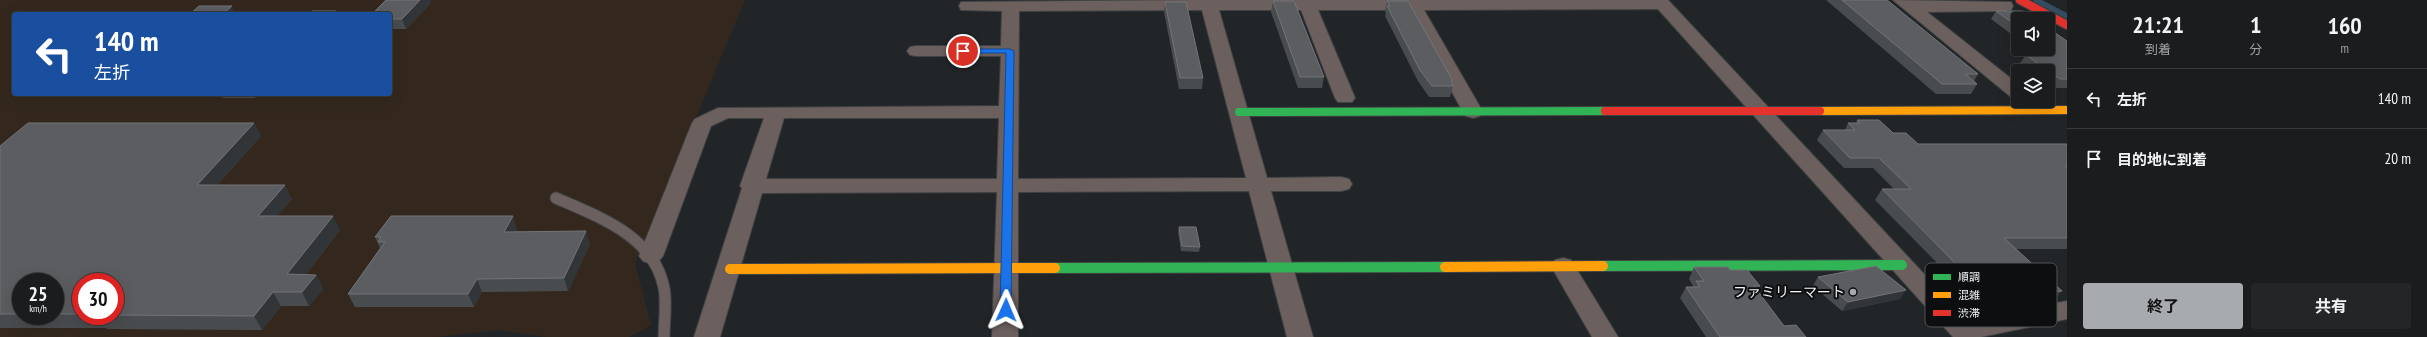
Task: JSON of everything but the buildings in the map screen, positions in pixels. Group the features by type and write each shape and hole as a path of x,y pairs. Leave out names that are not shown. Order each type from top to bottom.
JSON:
{"street":[{"path":"967,6 1208,3 1661,2 1925,290"},
{"path":"1208,3 1300,337"},
{"path":"1306,3 1344,98"},
{"path":"1416,3 1473,112"},
{"path":"1906,3 2012,3 2067,25"},
{"path":"1906,3 2011,86"},
{"path":"1005,337 1011,6"},
{"path":"916,51 1010,51"},
{"path":"1239,112 1763,112 2011,107"},
{"path":"2050,108 2067,110"},
{"path":"651,256 702,123 725,112 1009,112"},
{"path":"707,337 730,269 751,186 776,112"},
{"path":"751,186 1341,184"},
{"path":"730,269 1902,265"},
{"path":"1563,266 1605,337"},
{"path":"2057,312 2067,310"},
{"path":"1965,334 1995,327"}],"lane":[{"path":"556,198 618,226 651,256 664,288 664,337"}],"shaded area":[{"path":"0,0 745,0 635,263 651,325 629,337 546,337 498,330 438,337 0,337"}],"waterway":[{"path":"2036,0 2067,16"}],"traffic: fast":[{"path":"1239,112 1605,111"},
{"path":"1603,266 1902,265"},
{"path":"1055,268 1445,267"}],"traffic: slow":[{"path":"1820,111 2067,110"},
{"path":"1445,267 1603,266"},
{"path":"730,269 1055,268"}],"traffic: jam":[{"path":"2020,0 2067,25"},
{"path":"1605,111 1820,111"}],"place":[{"name":"ファミリーマート","path":"1853,292"}],"route":[{"path":"963,51 1010,51 1006,310"}]}
